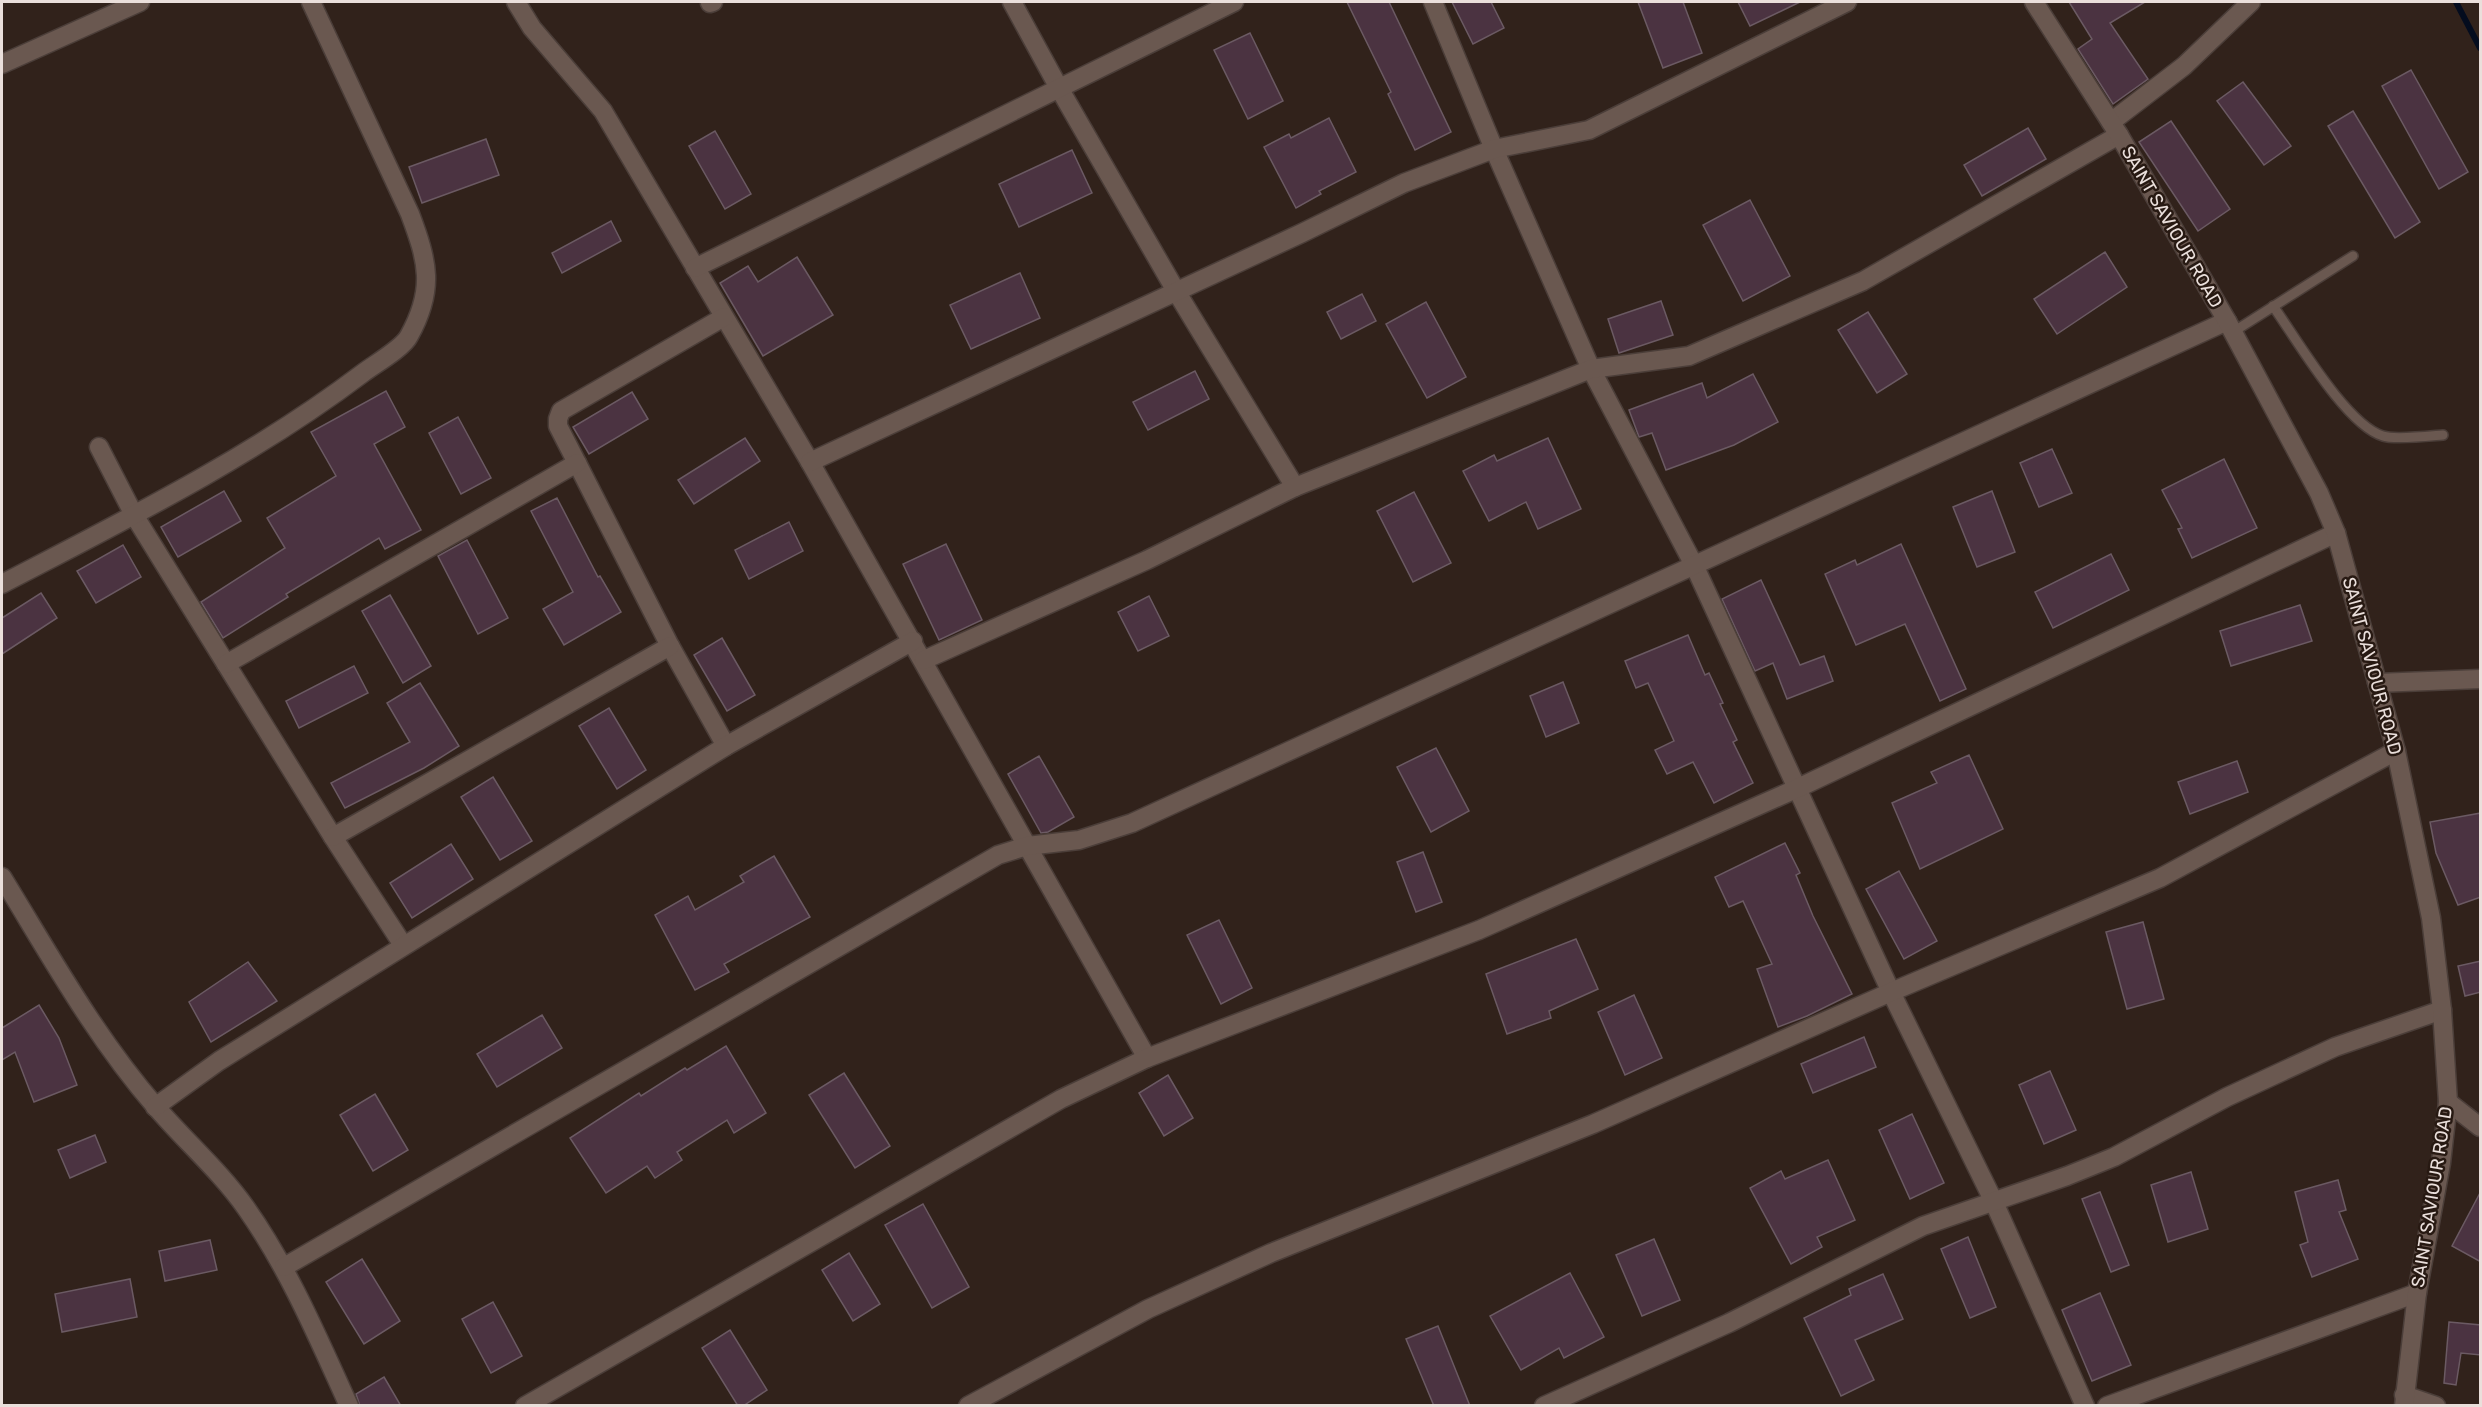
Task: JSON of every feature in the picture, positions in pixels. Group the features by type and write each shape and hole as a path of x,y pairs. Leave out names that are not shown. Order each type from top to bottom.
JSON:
{"street":[{"path":"2,64 140,2"},
{"path":"2,584 134,516 235,458 332,397 408,339 428,290 424,250 410,214 311,2"},
{"path":"516,2 532,28 603,111 913,640 1148,1058"},
{"path":"1012,2 1176,291 1295,487"},
{"path":"695,268 1233,2"},
{"path":"1433,2 1494,149 1591,369 1695,567 1891,992 1993,1200 2085,1406"},
{"path":"810,462 1404,183 1494,149 1589,130 1847,2"},
{"name":"SAINT SAVIOUR ROAD","path":"2034,2 2115,129 2230,327 2319,493 2336,533 2396,751 2431,918 2442,1010 2448,1102 2441,1163 2417,1293 2404,1400"},
{"path":"924,660 1147,560 1295,487 1591,369 1689,356 1863,281 2115,129 2251,2"},
{"path":"724,317 561,411 558,426 670,646 726,746"},
{"path":"284,1267 987,860 1027,846 1079,840 1132,823 2230,327"},
{"path":"99,447 134,516 333,837 403,945"},
{"path":"226,664 577,463"},
{"path":"525,1406 1061,1099 1148,1058 1479,930 1798,788 2336,533"},
{"path":"155,1107 219,1061 726,746 913,640"},
{"path":"333,837 670,646"},
{"path":"2377,682 2481,680"},
{"path":"969,1406 1168,1299 1271,1253 1593,1124 1891,992 2160,878 2396,751"},
{"path":"2,877 87,1016 155,1107 209,1163 238,1198 284,1267 349,1406"},
{"path":"1544,1406 1729,1323 1923,1226 2067,1176 2114,1157 2227,1097 2335,1047 2442,1010"},
{"path":"2448,1102 2481,1127"},
{"path":"2107,1406 2417,1293"},
{"path":"2404,1400 2436,1406"}],"lane":[{"path":"2230,327 2273,306 2353,256"},
{"path":"2273,306 2344,406 2362,424 2384,437 2444,435"}],"building":[{"path":"1347,2 1389,2 1451,132 1415,150 1388,94 1391,92"},
{"path":"1452,2 1491,2 1504,28 1473,44"},
{"path":"1638,2 1683,2 1702,53 1663,68"},
{"path":"1738,2 1800,2 1750,26"},
{"path":"2069,2 2145,2 2110,23 2148,79 2113,104 2078,49 2092,39"},
{"path":"1250,33 1283,101 1248,119 1214,50"},
{"path":"2411,70 2468,172 2439,189 2382,86"},
{"path":"2243,82 2291,146 2264,165 2217,101"},
{"path":"2353,111 2420,222 2395,238 2328,126"},
{"path":"1329,118 1356,172 1319,191 1321,194 1296,208 1264,147 1289,134 1291,138"},
{"path":"2171,121 2230,209 2198,231 2139,142"},
{"path":"2028,128 2046,159 1982,196 1964,165"},
{"path":"715,131 751,194 725,209 689,146"},
{"path":"486,139 499,175 422,203 409,167"},
{"path":"1072,150 1092,193 1019,227 999,184"},
{"path":"1750,200 1790,276 1743,301 1703,225"},
{"path":"611,221 621,241 562,273 552,253"},
{"path":"2105,252 2127,287 2057,334 2034,299"},
{"path":"797,257 833,315 763,356 720,283 748,266 758,282"},
{"path":"1020,273 1040,318 971,349 950,305"},
{"path":"1362,294 1376,321 1341,339 1327,312"},
{"path":"1661,301 1673,335 1619,353 1608,319"},
{"path":"1426,302 1466,377 1427,398 1386,324"},
{"path":"1868,312 1907,374 1877,393 1838,330"},
{"path":"1195,371 1209,399 1148,430 1133,402"},
{"path":"1753,374 1778,422 1734,445 1666,470 1652,433 1639,437 1629,410 1702,383 1707,398"},
{"path":"386,391 405,427 374,444 421,530 385,549 379,538 286,594 288,597 223,638 201,602 285,548 267,518 336,476 311,432"},
{"path":"632,392 648,419 589,454 573,427"},
{"path":"458,417 491,478 461,494 429,433"},
{"path":"745,438 760,461 694,504 678,480"},
{"path":"1548,438 1581,509 1538,529 1526,502 1489,521 1463,471 1494,455 1497,461"},
{"path":"2052,449 2072,493 2039,507 2020,463"},
{"path":"2224,459 2257,528 2192,558 2178,529 2182,528 2162,490"},
{"path":"224,491 241,521 178,557 161,527"},
{"path":"1992,491 2015,552 1977,567 1953,507"},
{"path":"1414,492 1451,563 1413,582 1377,511"},
{"path":"557,498 598,577 600,576 621,612 564,645 543,609 573,592 531,511"},
{"path":"789,522 803,551 749,579 735,550"},
{"path":"467,540 508,618 478,634 438,556"},
{"path":"946,544 982,620 939,640 903,564"},
{"path":"1901,544 1966,689 1940,701 1905,624 1856,645 1825,574 1855,560 1857,565"},
{"path":"123,545 141,577 96,603 77,571"},
{"path":"2111,554 2129,590 2053,628 2035,592"},
{"path":"1761,580 1800,665 1824,656 1833,681 1787,699 1773,663 1755,671 1722,599"},
{"path":"41,593 57,618 2,654 2,618"},
{"path":"390,595 431,666 403,683 362,611"},
{"path":"1149,596 1169,636 1138,651 1118,612"},
{"path":"2300,605 2312,641 2231,666 2220,631"},
{"path":"1688,635 1705,675 1709,673 1723,703 1720,704 1737,740 1733,742 1753,783 1714,803 1693,762 1667,774 1655,750 1674,741 1648,683 1636,688 1625,661"},
{"path":"722,638 755,695 727,711 694,655"},
{"path":"354,666 368,693 299,728 286,701"},
{"path":"1563,682 1579,723 1546,737 1530,696"},
{"path":"420,683 459,746 424,768 345,808 331,783 410,742 387,703"},
{"path":"609,708 646,770 617,789 579,726"},
{"path":"1436,748 1469,811 1431,832 1397,767"},
{"path":"1969,755 2003,829 1920,869 1892,803 1937,783 1931,772"},
{"path":"1039,756 1074,817 1048,832 1041,833 1008,774"},
{"path":"2237,761 2248,792 2190,814 2178,782"},
{"path":"493,777 532,841 500,860 461,797"},
{"path":"2481,813 2481,897 2458,905 2436,853 2430,822"},
{"path":"1785,843 1800,873 1796,875 1813,916 1852,994 1778,1027 1757,969 1772,964 1743,901 1729,907 1715,877"},
{"path":"451,844 473,879 412,918 390,883"},
{"path":"1423,852 1442,902 1416,912 1397,862"},
{"path":"774,856 810,917 724,964 729,972 695,990 655,915 688,896 695,910 744,882 740,876"},
{"path":"1899,871 1937,941 1904,959 1866,889"},
{"path":"1219,920 1252,988 1221,1004 1187,935"},
{"path":"2143,922 2164,999 2127,1009 2106,932"},
{"path":"1576,939 1598,989 1549,1011 1551,1018 1507,1034 1486,974"},
{"path":"2481,961 2481,992 2465,996 2458,966"},
{"path":"248,962 277,1001 211,1042 189,1002"},
{"path":"1634,995 1662,1058 1625,1075 1598,1012"},
{"path":"39,1005 59,1038 77,1085 34,1102 15,1052 2,1060 2,1028"},
{"path":"542,1015 562,1048 497,1087 477,1054"},
{"path":"1864,1037 1876,1067 1813,1093 1801,1064"},
{"path":"726,1046 766,1113 734,1133 727,1120 677,1152 682,1160 655,1178 647,1166 606,1193 570,1138 639,1093 641,1096 685,1068 687,1070"},
{"path":"2050,1071 2076,1130 2044,1144 2019,1085"},
{"path":"844,1073 890,1146 855,1168 809,1095"},
{"path":"1168,1075 1193,1118 1164,1136 1139,1093"},
{"path":"375,1094 408,1150 373,1171 340,1115"},
{"path":"1912,1114 1944,1183 1910,1199 1879,1130"},
{"path":"95,1135 106,1162 70,1178 58,1150"},
{"path":"1828,1160 1855,1220 1817,1237 1822,1247 1791,1264 1750,1188 1781,1171 1785,1179"},
{"path":"2191,1172 2208,1229 2168,1242 2151,1185"},
{"path":"2338,1180 2346,1210 2339,1212 2358,1259 2312,1277 2300,1245 2308,1242 2295,1192"},
{"path":"2481,1191 2481,1262 2452,1246"},
{"path":"2100,1192 2129,1265 2111,1272 2082,1199"},
{"path":"923,1204 969,1287 932,1308 885,1225"},
{"path":"1968,1237 1996,1307 1970,1318 1941,1249"},
{"path":"1654,1239 1680,1300 1642,1316 1616,1255"},
{"path":"210,1240 217,1270 165,1281 159,1251"},
{"path":"849,1253 880,1304 853,1321 822,1270"},
{"path":"362,1259 400,1321 364,1344 326,1282"},
{"path":"1570,1273 1604,1337 1564,1358 1559,1348 1521,1370 1490,1316"},
{"path":"1883,1274 1903,1319 1855,1340 1874,1380 1841,1396 1804,1318 1851,1295 1849,1289"},
{"path":"130,1279 137,1317 62,1332 55,1294"},
{"path":"2100,1293 2131,1365 2092,1381 2062,1310"},
{"path":"493,1302 522,1356 491,1373 462,1319"},
{"path":"2449,1322 2481,1325 2481,1355 2461,1353 2456,1385 2444,1383"},
{"path":"1438,1326 1470,1406 1434,1406 1406,1339"},
{"path":"730,1330 767,1390 743,1406 738,1406 702,1348"},
{"path":"384,1377 401,1406 360,1406 356,1394"}],"waterway":[{"path":"2456,2 2480,48"}]}
